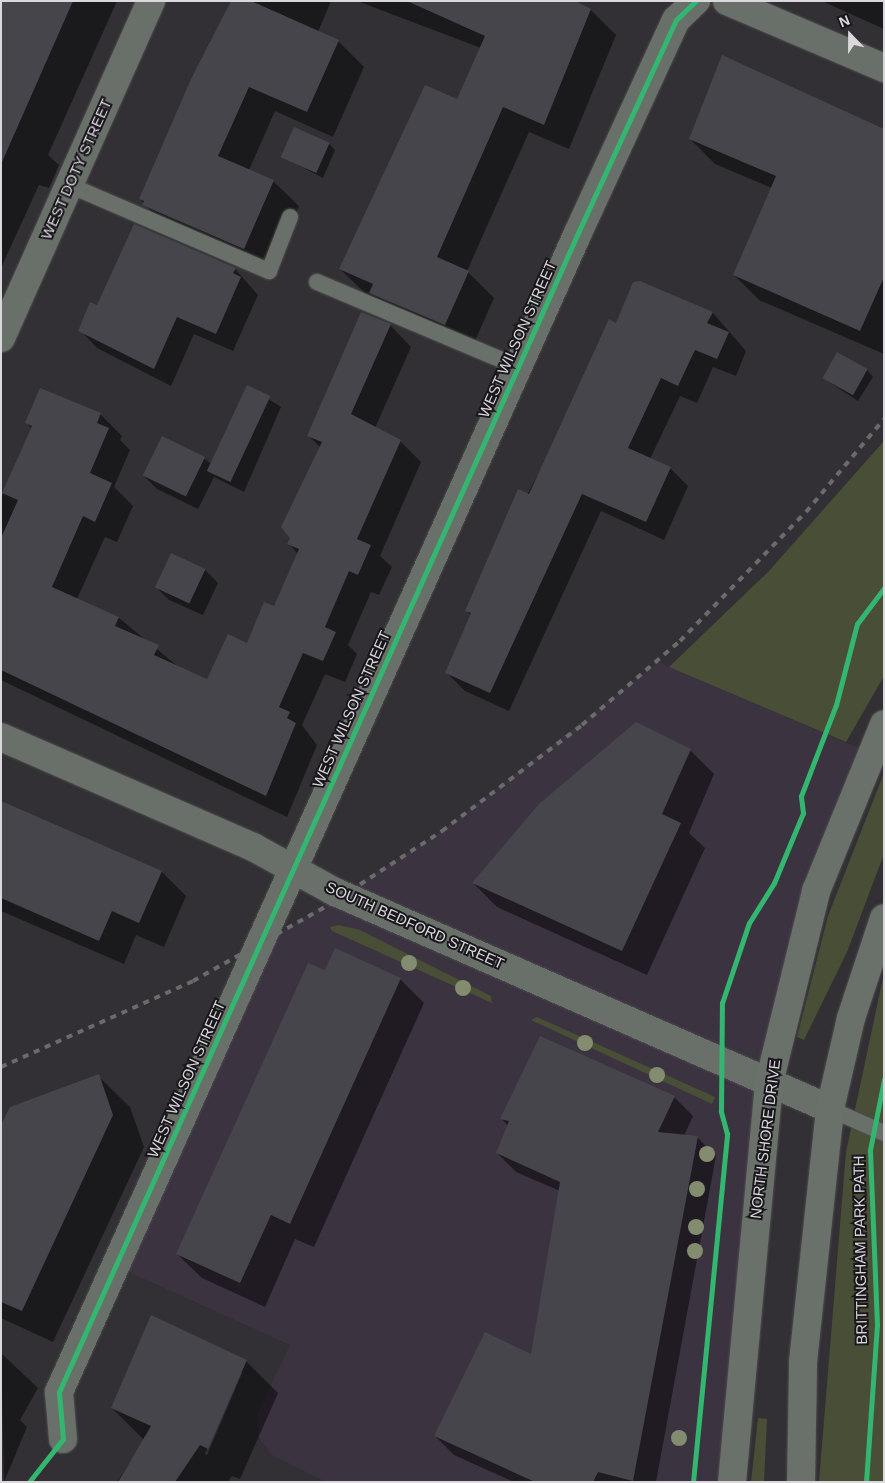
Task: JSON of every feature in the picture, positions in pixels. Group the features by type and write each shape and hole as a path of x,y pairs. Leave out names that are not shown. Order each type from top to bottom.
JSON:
{"main road":[{"name":"NORTH SHORE DRIVE","path":"732,1482 769,1083 816,891 884,724"},
{"path":"801,1482 803,1362 830,1109 851,1018 884,918"}],"street":[{"name":"WEST DOTY STREET","path":"1,338 151,1"},
{"name":"WEST WILSON STREET","path":"63,1439 59,1392 518,367 676,20 696,1"},
{"path":"727,1 884,68"},
{"name":"SOUTH BEDFORD STREET","path":"1,738 830,1109"}],"lane":[{"path":"69,185 269,271 290,217"},
{"path":"318,282 518,367"},
{"path":"830,1109 884,1133"}],"shaded area":[{"path":"658,662 870,753 800,947 732,1482 326,1482 272,1455 258,1437 257,1414 290,1345 116,1266 259,946 442,831"}],"green space":[{"path":"884,441 884,676 846,742 669,667 769,571"},
{"path":"884,773 884,854 847,952 804,1040 797,1037 828,916"},
{"path":"339,925 360,930 491,996 492,1003 332,931 330,927"},
{"path":"884,973 884,1482 819,1482 846,1152"},
{"path":"537,1017 715,1097 712,1104 531,1020"},
{"path":"758,1418 767,1419 764,1482 751,1482"}],"building":[{"path":"1,1 73,1 2,162 1,161"},
{"path":"231,1 251,1 339,40 307,112 249,87 218,156 274,180 244,249 142,205 144,201 139,199 191,79"},
{"path":"407,1 575,1 591,9 544,125 503,107 437,257 469,271 445,325 369,293 373,284 339,269 425,85 457,99 485,36"},
{"path":"722,55 884,129 884,277 860,331 733,275 776,176 689,139"},
{"path":"294,127 330,143 316,173 281,157"},
{"path":"134,224 236,268 233,273 241,277 216,334 177,317 154,369 78,331 90,302 97,305"},
{"path":"640,281 713,312 707,323 729,332 717,359 695,350 678,386 661,378 628,448 671,467 646,522 582,494 490,693 445,673 471,613 465,611 518,489 529,494 609,319 616,323 633,282"},
{"path":"361,312 391,324 351,414 401,440 357,539 371,545 358,575 349,571 325,627 336,632 323,661 303,653 279,707 290,712 287,718 296,723 266,796 1,670 1,538 18,500 2,493 32,426 25,423 40,388 101,413 97,423 109,428 90,473 112,483 95,522 83,516 52,587 119,617 115,626 159,645 154,655 207,679 228,634 247,643 264,602 274,606 299,549 287,544 290,538 281,527 322,442 307,436"},
{"path":"837,352 868,369 853,395 822,378"},
{"path":"247,385 271,396 230,482 207,471"},
{"path":"162,436 205,457 186,497 143,476"},
{"path":"171,553 205,569 189,603 155,587"},
{"path":"636,722 691,749 662,814 681,823 622,951 472,883 539,804"},
{"path":"1,801 162,871 139,923 112,911 99,941 1,898"},
{"path":"335,948 401,978 290,1224 271,1215 240,1283 176,1254 308,963 325,970"},
{"path":"540,1036 675,1096 658,1132 698,1136 633,1481 598,1472 593,1482 535,1482 434,1436 485,1332 531,1354 560,1182 496,1153 509,1121 500,1119"},
{"path":"99,1074 113,1115 22,1311 1,1302 1,1125 10,1107"},
{"path":"151,1315 247,1360 208,1449 200,1445 175,1482 118,1482 151,1426 111,1408"}],"railway":[{"path":"1,1067 193,981 330,904 442,831 582,725 680,641 806,512 884,419"}],"cycle path":[{"path":"29,1482 63,1439 59,1392 577,235 676,20 696,1"},
{"path":"693,1482 727,1134 721,1111 722,1003 749,923 774,883 803,813 801,796 836,705 857,624 884,588"},
{"name":"BRITTINGHAM PARK PATH","path":"866,1482 877,1325 870,1150 884,1079"}]}
